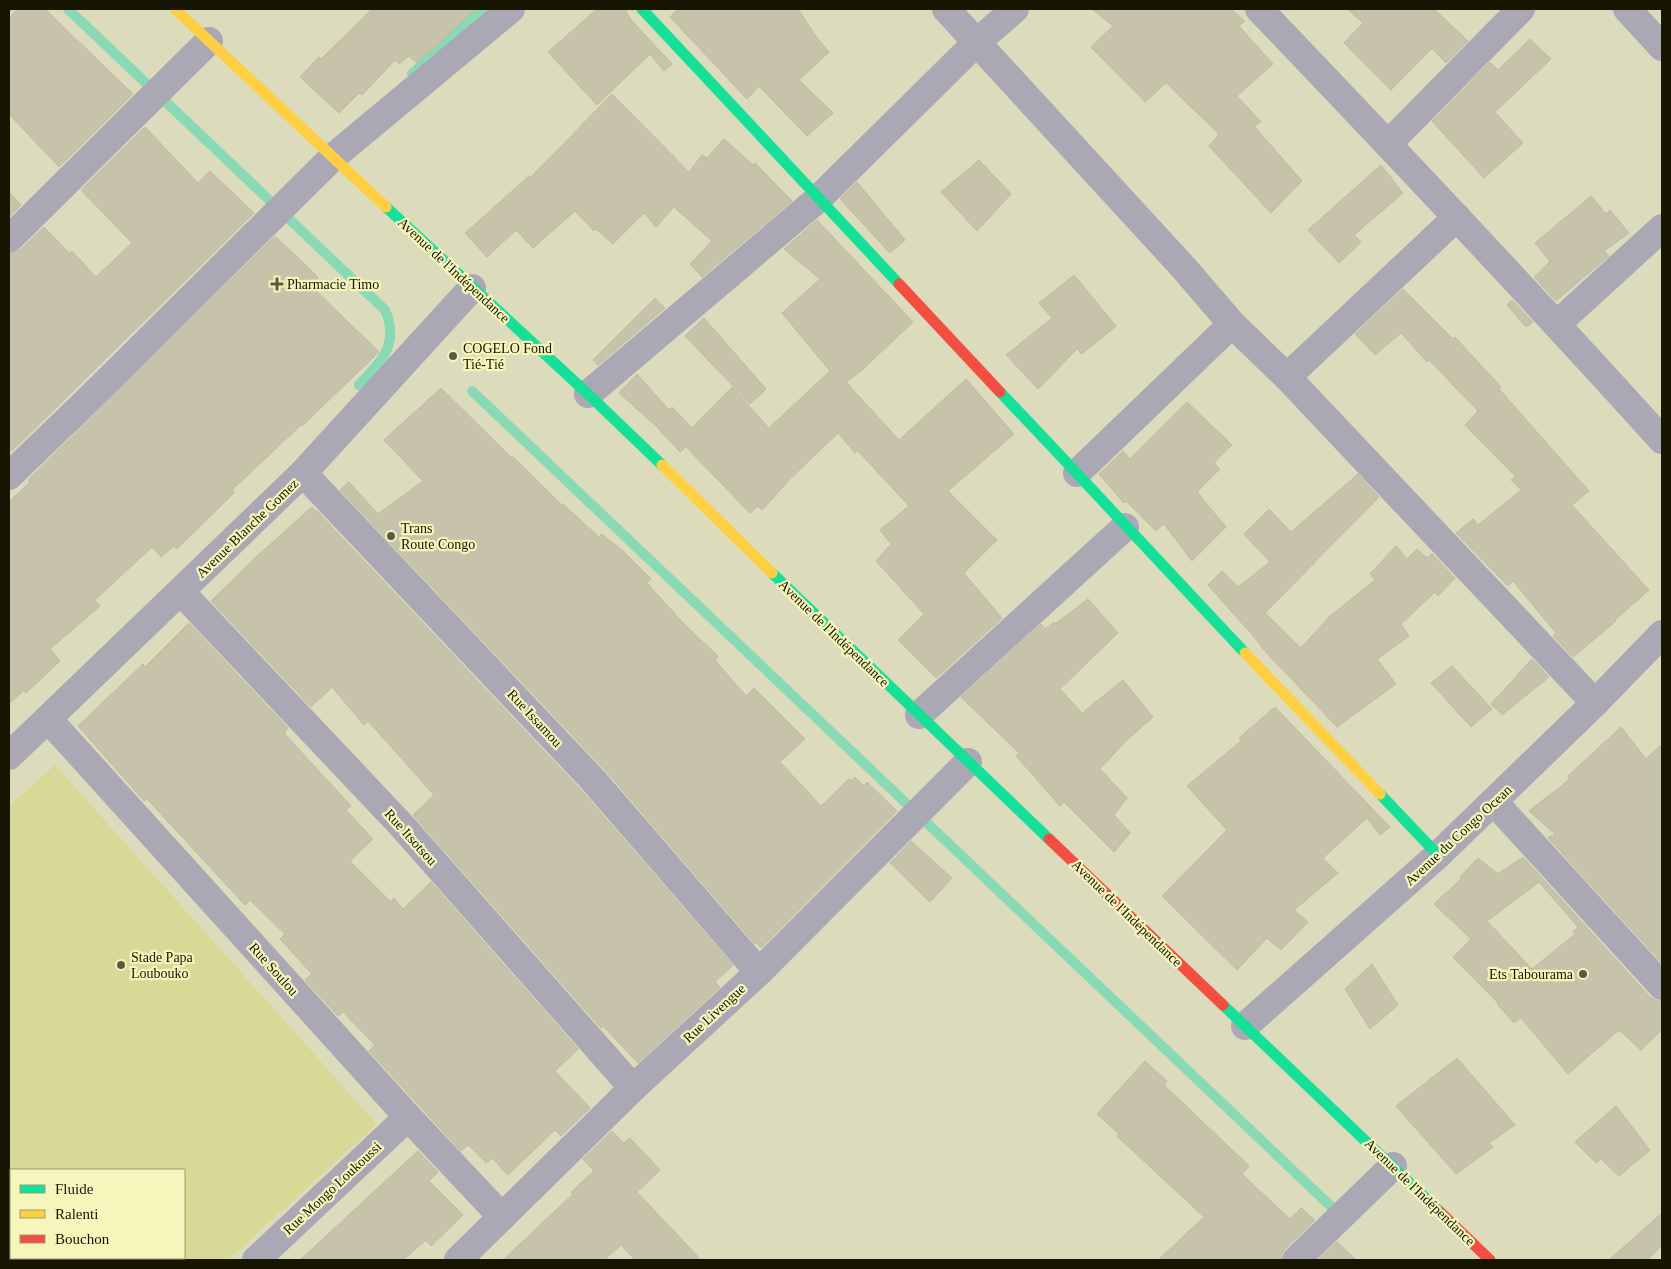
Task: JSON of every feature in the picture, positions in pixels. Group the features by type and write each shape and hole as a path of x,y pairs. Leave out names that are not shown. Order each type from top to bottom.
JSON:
{"street":[{"name":"Avenue de l'Indépendance","path":"175,9 472,288 588,394 919,715 1490,1260"},
{"path":"9,476 333,156 511,9"},
{"path":"642,9 818,199 1077,473 1125,527 1438,855"},
{"path":"946,9 1232,324 1287,377 1595,703"},
{"path":"588,394 818,199 977,42 1015,9"},
{"path":"1259,9 1457,217 1662,440"},
{"path":"1388,144 1521,9"},
{"path":"1627,9 1662,47"},
{"path":"9,239 209,41"},
{"path":"1287,377 1457,217"},
{"path":"1557,324 1662,228"},
{"name":"Avenue Blanche Gomez","path":"9,756 303,473 472,288"},
{"path":"1077,473 1232,324"},
{"name":"Rue Issamou","path":"303,473 586,773 758,972"},
{"path":"919,715 1125,527"},
{"name":"Rue Itsotsou","path":"181,592 403,827 633,1088"},
{"name":"Avenue du Congo Ocean","path":"1245,1026 1438,855 1595,703 1662,634"},
{"name":"Rue Soulou","path":"48,719 502,1217"},
{"name":"Rue Livengue","path":"458,1260 633,1088 758,972 968,762"},
{"path":"1494,802 1662,986"},
{"name":"Rue Mongo Loukoussi","path":"256,1260 408,1116"},
{"path":"1296,1260 1393,1166"}],"green space":[{"name":"Stade Papa Loubouko","path":"55,765 377,1124 228,1260 9,1260 9,806"}],"building":[{"path":"18,9 45,9 133,94 59,167 9,114 9,18"},
{"path":"372,9 476,9 417,63 409,56 399,64 395,60 362,95 359,93 339,113 300,77"},
{"path":"597,9 627,9 631,20 672,64 664,71 650,54 597,105 548,52"},
{"path":"678,9 798,9 829,52 799,80 833,113 807,136 759,86 747,99 670,17"},
{"path":"1092,9 1231,9 1245,21 1239,26 1273,64 1237,96 1261,122 1254,126 1302,181 1271,213 1209,146 1219,134 1166,83 1145,102 1091,47 1113,26"},
{"path":"1347,9 1434,9 1468,41 1446,63 1432,48 1391,90 1344,43 1363,23"},
{"path":"1530,39 1551,59 1495,112 1523,143 1484,178 1432,121 1490,62 1498,70"},
{"path":"612,94 689,172 702,155 707,158 724,139 753,165 755,163 792,201 702,277 690,264 712,241 674,207 656,227 644,213 613,244 596,229 594,231 575,211 533,248 516,230 487,257 465,233 529,176 531,177"},
{"path":"145,127 198,183 210,171 254,213 12,451 9,448 9,254 20,250 44,227 70,254 72,251 96,277 132,243 81,190"},
{"path":"979,160 1011,194 977,231 941,192"},
{"path":"1381,165 1403,193 1354,235 1361,242 1339,263 1308,230"},
{"path":"857,182 905,240 890,253 840,199"},
{"path":"9,192 21,205 9,217"},
{"path":"1591,196 1606,214 1610,210 1629,233 1604,251 1609,256 1556,301 1534,277 1550,261 1535,243"},
{"path":"817,220 913,322 861,371 846,382 899,440 966,379 1014,434 948,491 997,540 964,573 1002,618 936,678 898,640 924,614 876,561 891,544 880,530 909,506 858,451 855,453 838,433 791,478 762,510 758,506 750,513 686,447 680,452 655,425 619,393 637,374 669,410 672,407 692,428 732,387 769,428 830,371 782,313 820,279 784,249"},
{"path":"275,236 318,278 311,286 379,352 232,490 234,493 177,549 174,546 161,557 152,547 95,600 100,606 50,649 60,661 26,693 24,690 9,704 9,502 30,482 28,480"},
{"path":"1074,275 1116,326 1082,354 1077,349 1038,389 1006,355 1052,318 1039,303"},
{"path":"1403,289 1453,339 1455,337 1501,387 1499,389 1589,491 1572,505 1649,590 1573,657 1553,636 1556,633 1513,581 1508,586 1456,533 1473,519 1478,525 1521,490 1511,480 1516,477 1465,425 1478,411 1429,360 1427,362 1401,333 1375,355 1355,334"},
{"path":"655,298 665,308 598,365 593,360"},
{"path":"1512,300 1533,322 1526,327 1507,305"},
{"path":"704,318 766,389 750,404 685,336"},
{"path":"441,388 562,505 599,537 602,534 622,550 651,579 647,583 684,624 718,656 715,660 746,696 754,688 805,739 780,762 821,806 849,779 852,781 855,777 864,786 867,782 897,811 761,948 757,943 755,944 605,770 340,490 349,482 378,514 423,481 384,440"},
{"path":"1187,402 1232,445 1214,463 1220,469 1197,492 1226,527 1192,561 1164,524 1156,531 1126,501 1124,503 1099,474 1123,451 1130,459"},
{"path":"1358,474 1379,497 1265,613 1301,648 1329,617 1375,580 1370,574 1396,546 1407,559 1417,549 1427,558 1432,554 1455,578 1438,596 1435,592 1401,624 1409,636 1377,659 1396,684 1337,727 1261,647 1208,585 1222,571 1238,587 1270,562 1244,534 1269,509 1291,532"},
{"path":"312,507 581,790 733,965 715,982 720,987 638,1063 603,1026 601,1028 413,815 434,795 368,721 364,725 332,687 311,707 211,601 255,558"},
{"path":"1088,599 1118,633 1060,689 1082,713 1123,680 1153,717 1125,742 1100,769 1127,798 1114,815 1130,833 1114,852 1064,802 1060,806 1016,756 1019,753 961,697 1041,624 1045,629 1054,622 1055,624"},
{"path":"189,623 288,728 284,733 351,806 346,810 373,839 350,861 391,902 394,898 403,909 431,882 578,1049 555,1071 590,1108 561,1136 555,1130 508,1175 492,1158 486,1163 468,1145 461,1151 369,1051 375,1045 343,1012 338,1016 305,980 312,974 280,939 285,934 250,900 245,905 147,799 144,801 78,726 143,664 145,667"},
{"path":"1532,659 1549,677 1502,715 1491,704"},
{"path":"1452,666 1492,709 1471,727 1431,683"},
{"path":"1275,707 1390,827 1380,835 1367,818 1323,858 1338,873 1294,910 1308,922 1281,950 1267,938 1237,970 1162,896 1227,830 1187,786 1241,741 1239,738"},
{"path":"1621,727 1646,759 1662,744 1662,963 1548,838 1555,834 1529,811 1570,779 1568,776"},
{"path":"911,841 952,878 930,902 890,863"},
{"path":"1523,857 1650,997 1657,1001 1662,1001 1662,1030 1641,1050 1619,1030 1568,1074 1521,1018 1514,1023 1498,1003 1453,957 1471,939 1434,904 1461,879 1460,877 1478,858 1498,874","holes":["1539,882 1578,927 1573,932 1575,934 1532,969 1487,921"]},
{"path":"1372,964 1398,1005 1370,1029 1345,989"},
{"path":"1457,1058 1515,1125 1489,1143 1493,1147 1456,1174 1396,1106"},
{"path":"1145,1061 1167,1081 1164,1085 1249,1166 1242,1174 1290,1219 1301,1208 1315,1220 1285,1249 1281,1255 1281,1260 1158,1260 1204,1217 1117,1136 1119,1134 1097,1114"},
{"path":"1616,1106 1650,1150 1619,1176 1601,1159 1596,1163 1575,1142"},
{"path":"612,1131 624,1143 630,1138 660,1170 637,1192 701,1260 635,1260 621,1245 604,1260 503,1260 573,1194 571,1192 594,1171 583,1159"},
{"path":"418,1151 438,1172 429,1181 463,1215 431,1246 426,1240 403,1260 300,1260"},
{"path":"1662,1213 1662,1245 1648,1260 1609,1260"},
{"path":"1337,1242 1356,1260 1318,1260"}],"waterway":[{"path":"68,9 385,310 390,333 386,352 359,385"},
{"path":"412,74 482,9"},
{"path":"472,391 1340,1215"}],"traffic: fast":[{"path":"642,9 899,284"},
{"path":"386,207 662,465"},
{"path":"1000,392 1245,653"},
{"path":"772,573 1049,839"},
{"path":"1380,794 1438,855"},
{"path":"1223,1005 1440,1212"}],"traffic: slow":[{"path":"175,9 386,207"},
{"path":"662,465 772,573"},
{"path":"1245,653 1380,794"}],"traffic: jam":[{"path":"899,284 1000,392"},
{"path":"1049,839 1223,1005"},
{"path":"1440,1212 1490,1260"}],"place":[{"name":"Pharmacie Timo","path":"277,284"},
{"name":"COGELO Fond Tié-Tié","path":"453,356"},
{"name":"Trans Route Congo","path":"391,536"},
{"name":"Stade Papa Loubouko","path":"121,965"},
{"name":"Ets Tabourama","path":"1583,974"}]}
